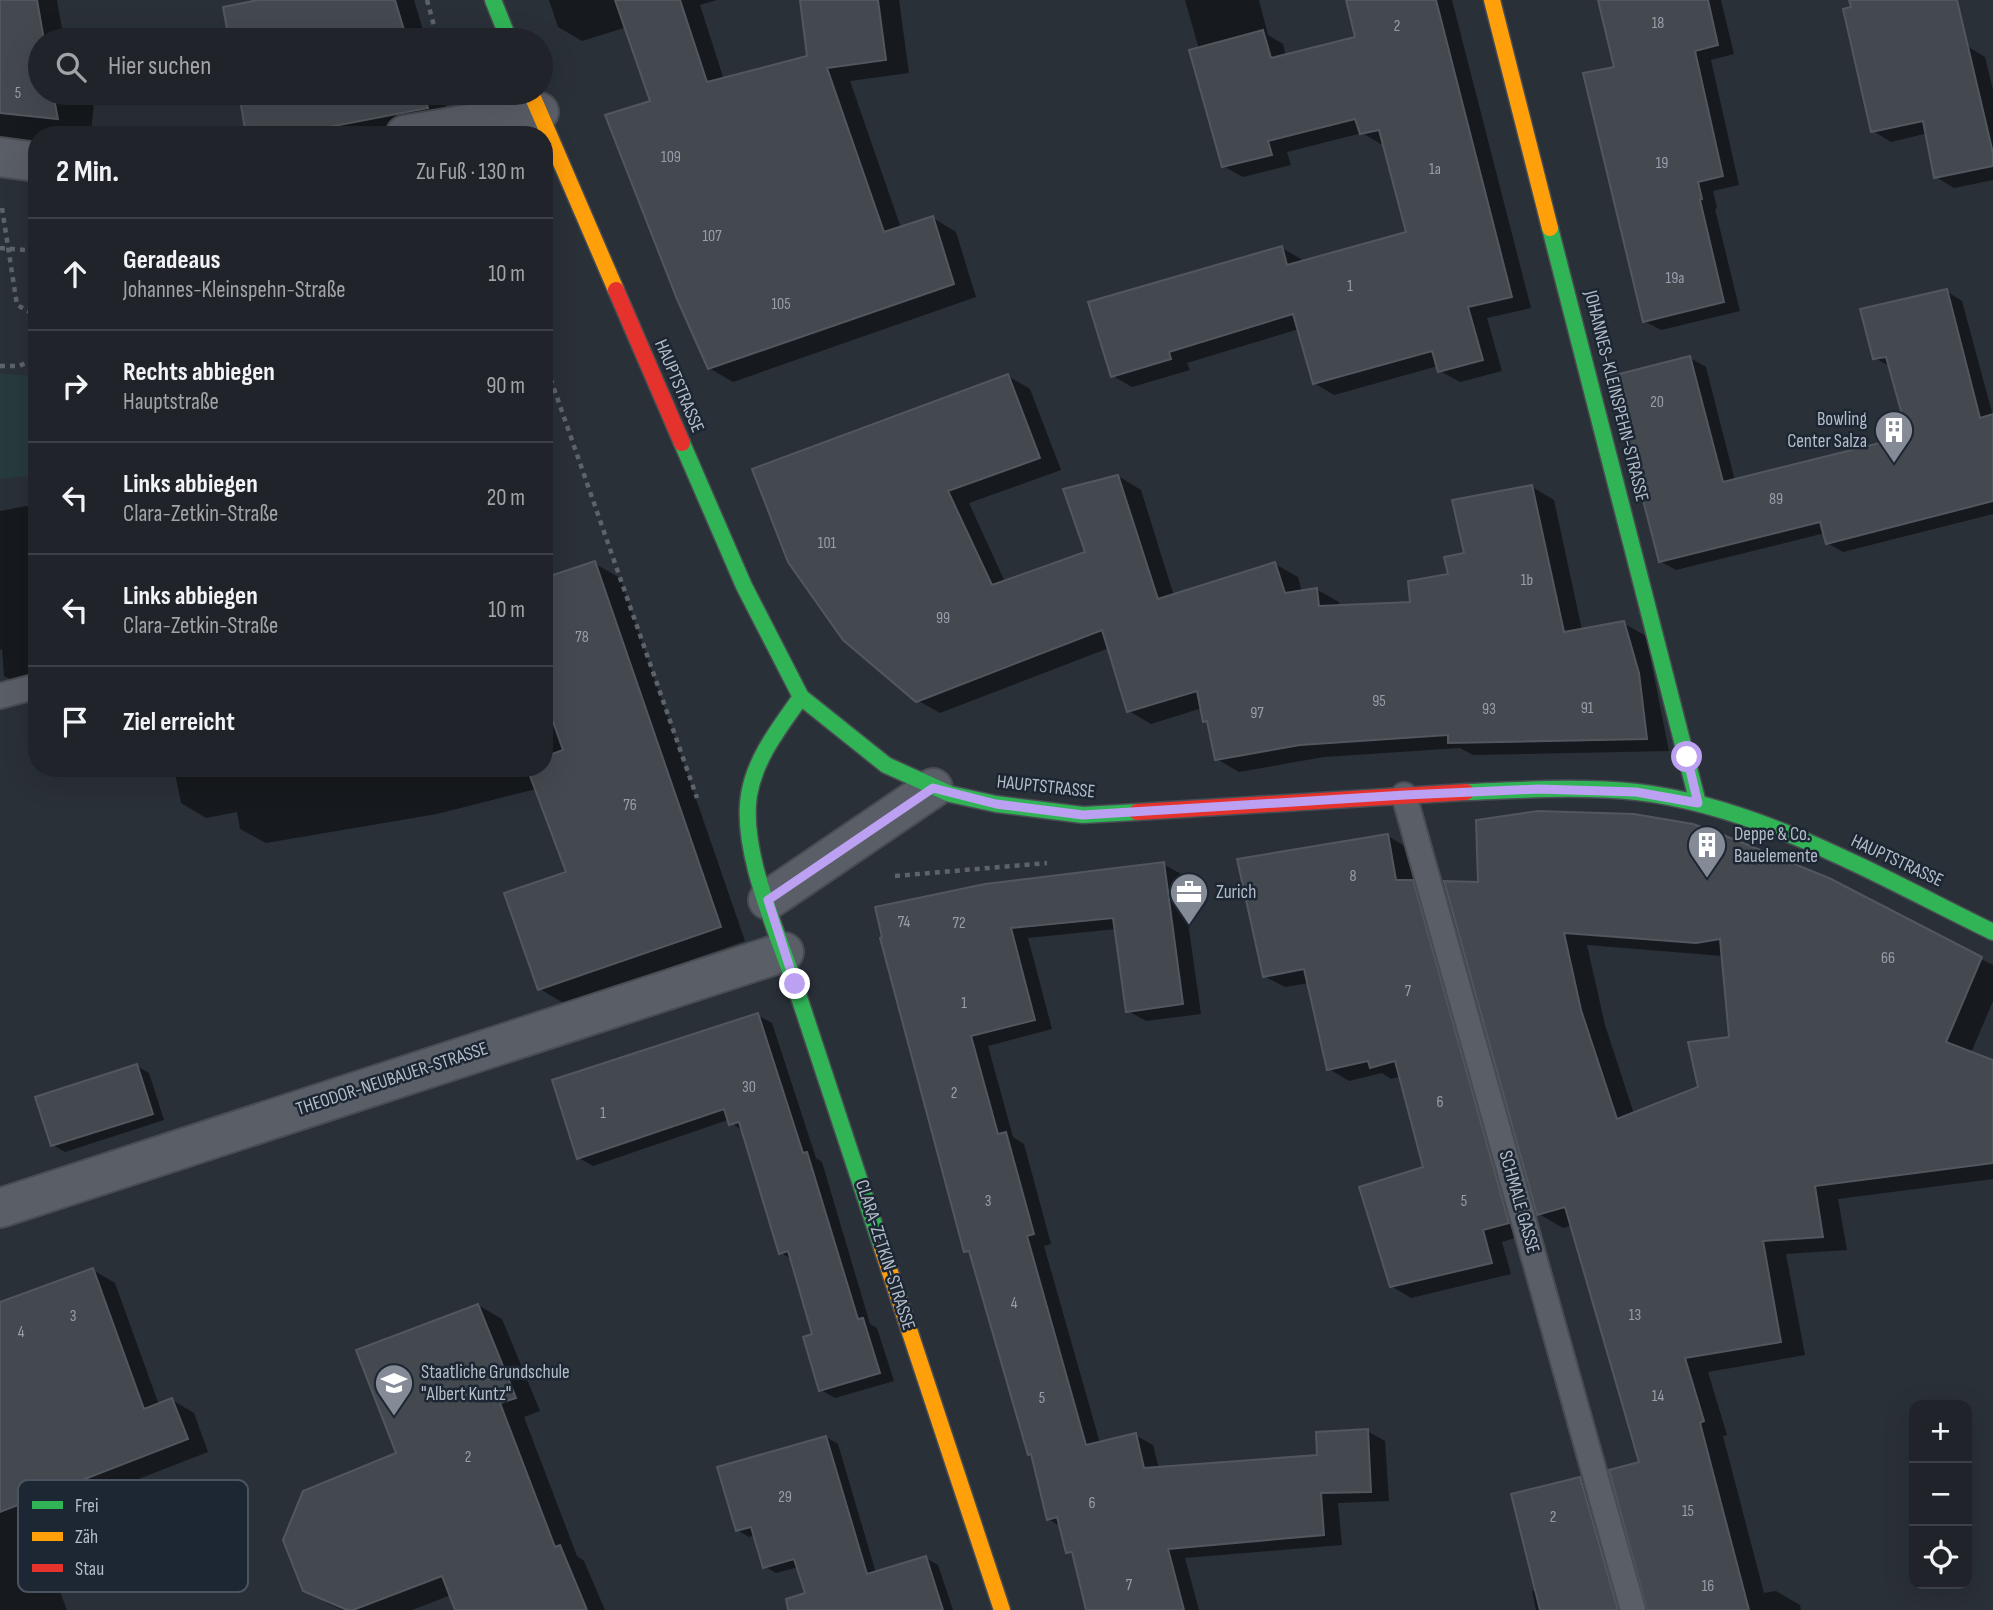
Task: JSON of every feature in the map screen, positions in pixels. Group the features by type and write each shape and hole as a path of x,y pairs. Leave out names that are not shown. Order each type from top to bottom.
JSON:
{"street":[{"path":"493,0 504,28"},
{"name":"JOHANNES-KLEINSPEHN-STRASSE","path":"1492,0 1698,803"},
{"path":"440,126 523,105"},
{"name":"HAUPTSTRASSE","path":"536,105 545,126"},
{"name":"HAUPTSTRASSE","path":"553,144 744,586 801,697 886,765 933,788 996,804 1083,815 1538,789 1636,792 1698,803 1782,830 1993,932"},
{"path":"0,157 28,161"},
{"name":"CLARA-ZETKIN-STRASSE","path":"801,697 768,745 755,774 749,796 748,823 751,844 784,952 1002,1610"},
{"path":"768,900 933,788"},
{"name":"THEODOR-NEUBAUER-STRASSE","path":"0,1208 784,952"}],"lane":[{"path":"0,696 28,688"},
{"name":"SCHMALE GASSE","path":"1405,795 1633,1610"}],"path":[{"path":"427,0 435,28"},
{"path":"0,197 17,305 28,311"},
{"path":"0,248 28,250"},
{"path":"0,366 19,366 28,362"},
{"path":"553,385 701,810"}],"green space":[{"path":"0,374 28,376 28,476 0,479"}],"building":[{"path":"0,0 37,0 42,28 28,28 28,105 55,105 58,119 0,113"},
{"path":"258,0 395,0 403,28 227,28 223,7"},
{"path":"615,0 680,0 707,82 807,56 800,0 878,0 886,60 827,68 884,232 933,216 954,284 708,369 677,299 605,115 650,101"},
{"path":"1346,0 1436,0 1512,297 1468,307 1483,360 1438,372 1432,351 1313,384 1293,314 1169,352 1171,359 1111,377 1088,302 1282,246 1287,265 1406,232 1379,130 1360,134 1355,119 1268,141 1272,155 1222,167 1189,50 1263,30 1271,58 1355,37"},
{"path":"1598,0 1708,0 1718,45 1695,51 1723,176 1698,182 1724,302 1643,322 1583,73 1614,67"},
{"path":"1849,0 1957,0 1993,153 1993,166 1934,178 1923,121 1871,132 1843,9 1851,7"},
{"path":"241,105 427,105 428,108 334,126 244,126"},
{"path":"1947,289 1980,418 1993,414 1993,501 1826,544 1820,522 1659,562 1611,376 1690,356 1723,482 1908,436 1886,357 1873,359 1860,309"},
{"path":"1008,374 1040,458 948,491 992,585 1085,552 1063,489 1118,475 1158,599 1275,562 1285,593 1317,588 1319,606 1410,602 1408,581 1448,574 1444,557 1464,553 1452,500 1532,485 1564,632 1624,621 1639,673 1647,739 1448,743 1448,735 1300,745 1215,760 1207,721 1203,722 1197,691 1127,712 1102,630 916,702 843,640 788,562 752,469"},
{"path":"595,561 721,927 538,990 504,893 566,872 530,777 553,777 553,754 563,750 553,722 553,575"},
{"path":"1538,811 1634,814 1693,824 1829,878 1982,957 1946,1042 1993,1060 1993,1163 1815,1186 1823,1237 1763,1241 1781,1342 1685,1358 1704,1421 1700,1423 1749,1610 1647,1610 1609,1470 1639,1462 1565,1207 1537,1215 1444,881 1478,882 1476,820","holes":["1564,933 1696,943 1720,939 1729,1037 1688,1042 1698,1087 1617,1119 1581,1010"]},
{"path":"1388,834 1396,880 1413,880 1509,1223 1483,1230 1492,1263 1390,1287 1359,1187 1423,1167 1395,1061 1370,1068 1368,1061 1327,1070 1304,969 1263,977 1237,859"},
{"path":"1164,862 1183,1004 1126,1012 1113,918 1011,928 1035,1020 971,1036 998,1134 1006,1132 1034,1234 1027,1236 1086,1445 1136,1433 1144,1468 1317,1455 1316,1432 1368,1429 1371,1492 1321,1493 1324,1535 1168,1549 1184,1610 1086,1610 1072,1552 1066,1553 1057,1517 1047,1520 1031,1454 1028,1455 969,1251 964,1252 880,938 882,937 875,907 985,884"},
{"path":"758,1013 803,1153 807,1152 858,1319 863,1318 880,1373 819,1391 803,1337 812,1334 788,1251 779,1254 739,1122 729,1125 724,1109 577,1159 552,1080"},
{"path":"137,1064 153,1114 51,1146 35,1097"},
{"path":"93,1268 144,1409 172,1398 188,1439 82,1480 18,1480 18,1505 0,1512 0,1302"},
{"name":"Staatliche Grundschule \"Albert Kuntz\"","path":"478,1304 516,1398 500,1403 555,1547 560,1545 587,1610 455,1610 442,1576 353,1610 347,1610 303,1591 283,1540 303,1491 396,1453 356,1350"},
{"path":"826,1436 867,1574 926,1556 943,1610 788,1610 786,1599 805,1593 794,1559 763,1568 751,1527 736,1531 717,1467"},
{"path":"1580,1477 1618,1610 1540,1610 1511,1494"}],"traffic: fast":[{"path":"493,0 504,28"},
{"path":"1550,228 1698,803"},
{"path":"682,443 744,586 801,697 886,765 950,794 996,804 1083,815 1137,812"},
{"path":"801,697 769,743 752,781 748,817 750,841 770,916 882,1248"},
{"path":"1466,792 1551,789 1637,792 1729,812 1819,847 1993,932"}],"traffic: slow":[{"path":"1492,0 1550,228"},
{"path":"536,105 545,126"},
{"path":"553,144 616,290"},
{"path":"882,1248 1002,1610"}],"traffic: jam":[{"path":"616,290 682,443"},
{"path":"1137,812 1466,792"}],"place":[{"name":"Bowling Center Salza","path":"1894,464"},
{"name":"Deppe & Co. Bauelemente","path":"1707,879"},
{"name":"Zurich","path":"1189,926"},
{"name":"Staatliche Grundschule \"Albert Kuntz\"","path":"394,1417"}],"route":[{"path":"795,984 768,900 933,788 996,804 1083,815 1538,789 1636,792 1698,803 1687,757"}]}
